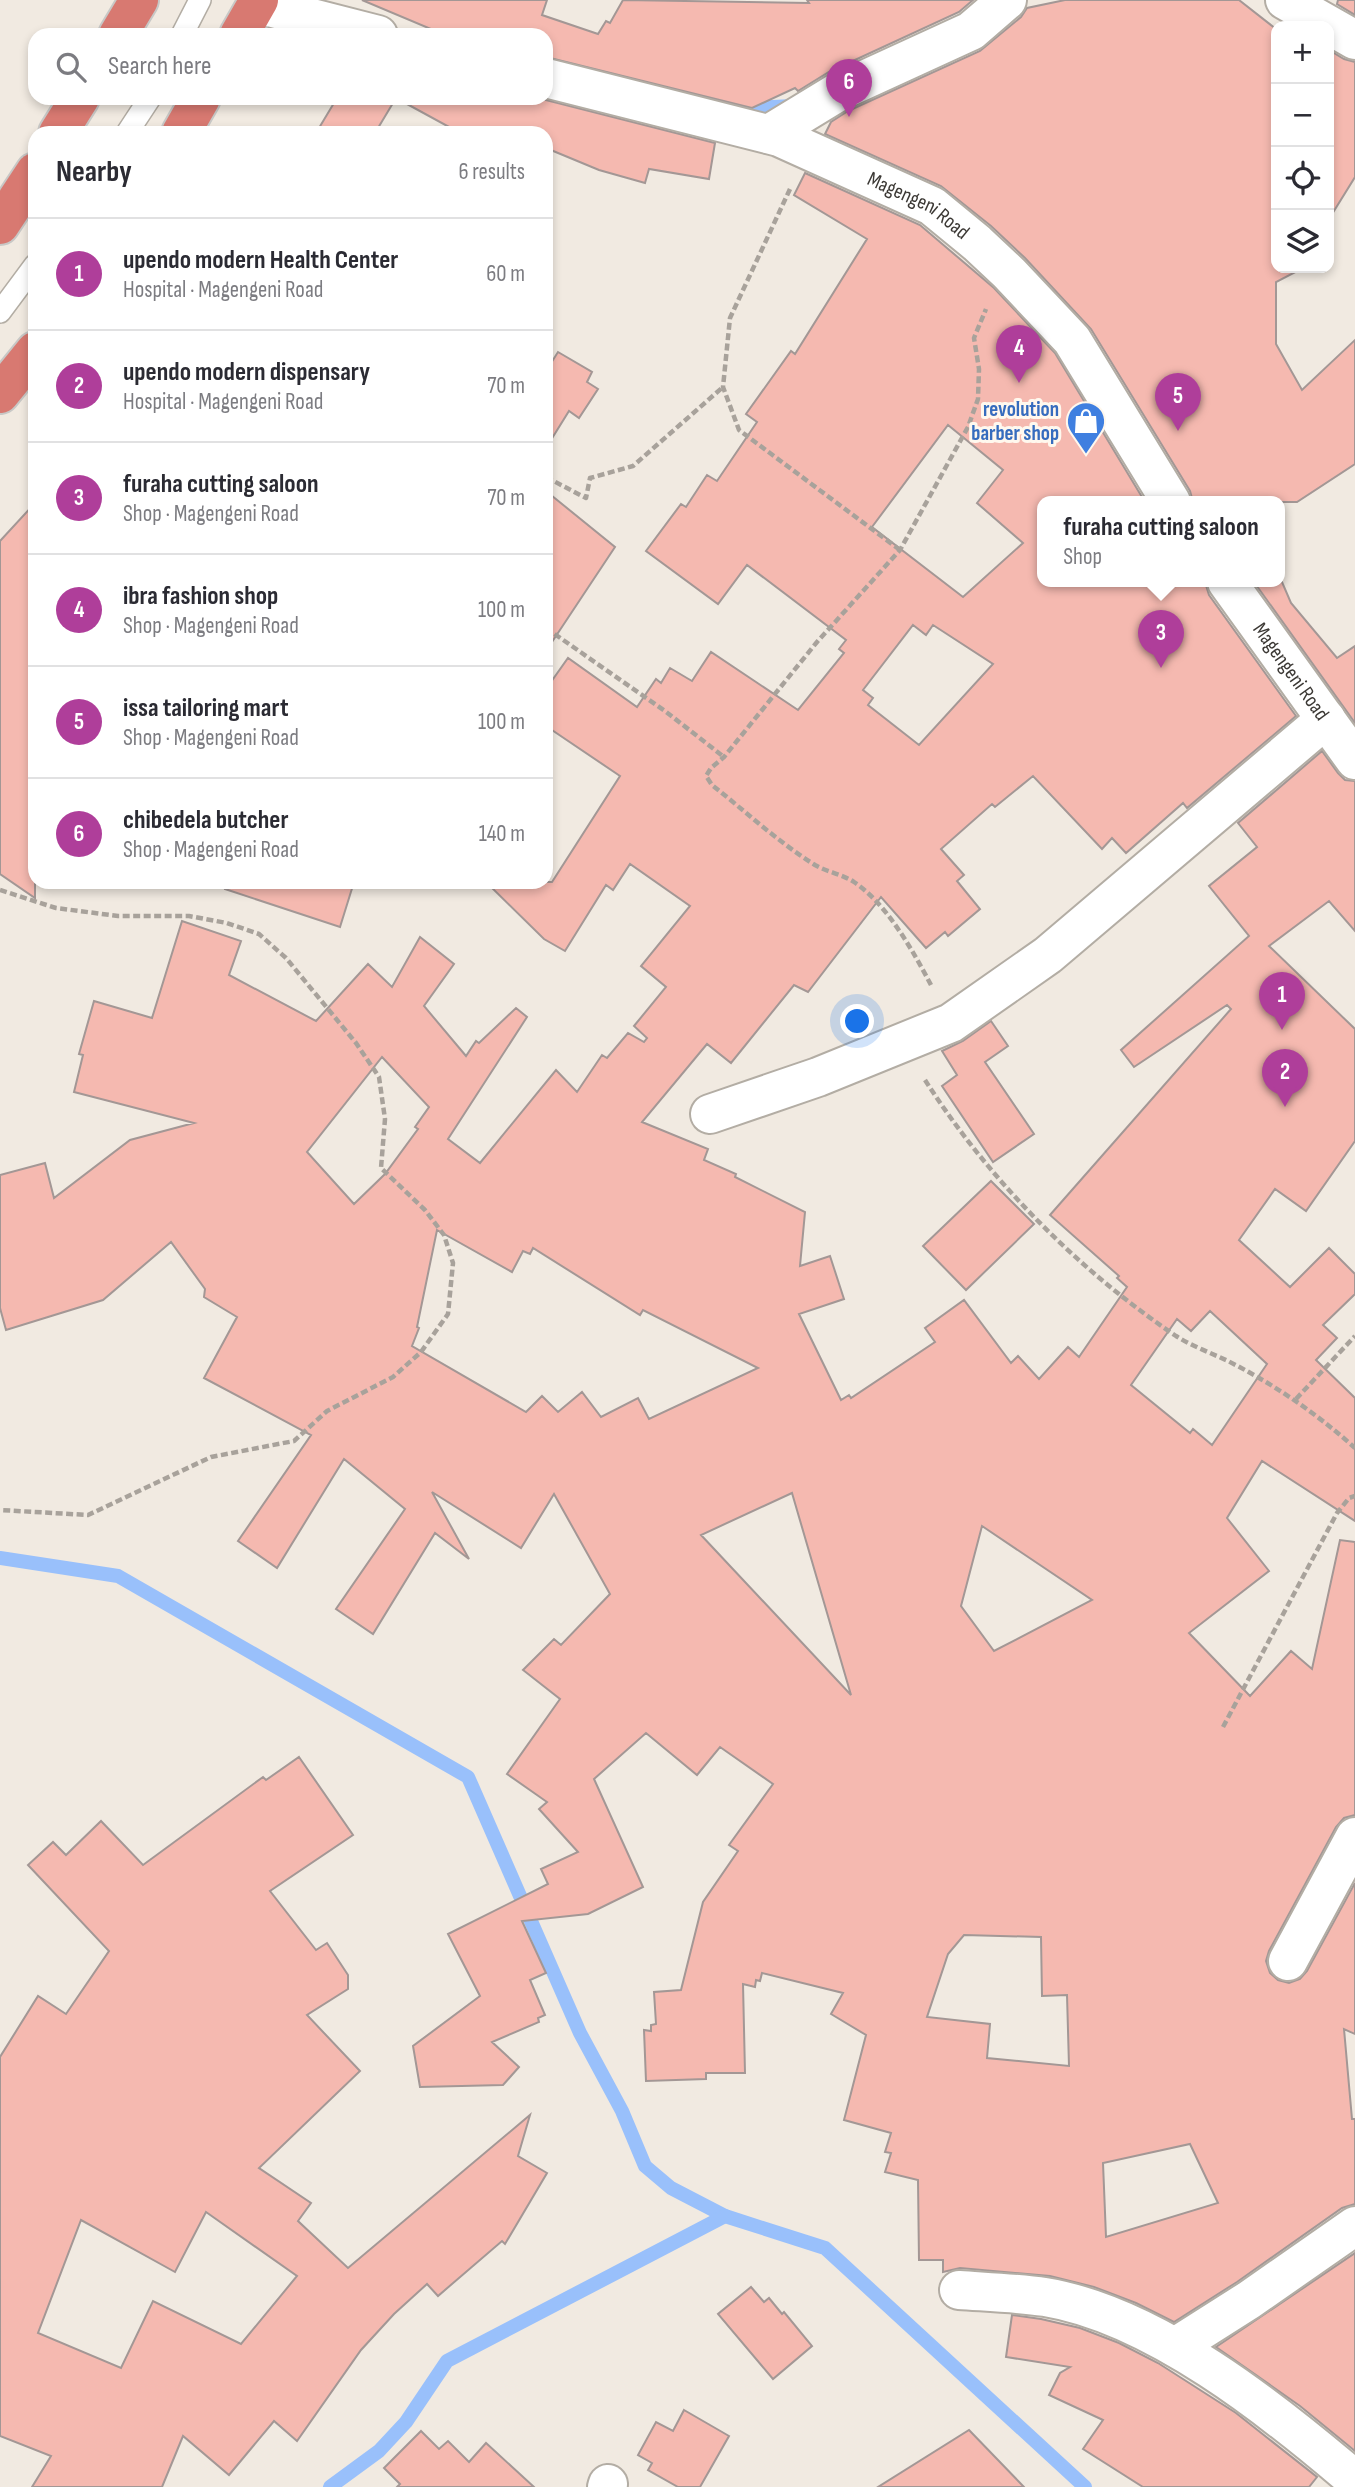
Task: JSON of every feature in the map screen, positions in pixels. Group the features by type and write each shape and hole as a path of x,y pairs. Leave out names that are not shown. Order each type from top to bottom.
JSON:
{"highway":[{"path":"122,28 139,0"},
{"path":"62,126 76,105"},
{"path":"185,126 197,105"},
{"path":"0,225 28,183"},
{"path":"0,394 28,360"}],"street":[{"path":"769,134 838,92 971,31 1007,0"},
{"path":"1285,0 1355,40"},
{"path":"252,13 338,28"},
{"name":"Magengeni Road","path":"553,80 769,134 932,206 1009,273 1072,340 1167,496"},
{"name":"Magengeni Road","path":"1231,587 1355,760"},
{"path":"710,1114 818,1077 951,1023 1048,955 1326,719"},
{"path":"1288,1961 1355,1837"},
{"path":"1175,2347 1249,2300 1355,2226"},
{"path":"959,2290 1045,2297 1099,2312 1175,2347 1290,2425 1355,2480"}],"lane":[{"path":"186,28 200,0"},
{"path":"132,126 145,105"},
{"path":"0,312 28,274"}],"path":[{"path":"808,150 730,318 723,387 739,430 900,550"},
{"path":"951,1023 911,948 878,904 856,883 814,864 712,785 706,776 817,642 900,550 968,427 978,400 979,369 974,338 980,318 1009,273"},
{"path":"553,481 586,498 590,478 633,466 723,387"},
{"path":"553,633 666,711 724,757"},
{"path":"0,890 56,908 118,916 189,916 227,923 259,934 286,958 356,1043 379,1077 385,1119 380,1168 425,1210 444,1235 453,1263 448,1314 421,1352 393,1377 327,1412 294,1441 211,1457 88,1515 0,1510"},
{"path":"901,1043 935,1096 993,1174 1056,1238 1107,1283 1178,1337 1296,1399 1355,1448"},
{"path":"1296,1399 1355,1336"},
{"path":"1223,1727 1337,1513 1349,1497 1355,1496"}],"building":[{"path":"362,0 547,0 542,15 598,34 606,21 610,23 623,0 809,3 807,0 973,0 959,12 829,72 798,91 795,88 752,108 553,59 553,28 428,28"},
{"path":"1065,0 1239,0 1271,25 1271,273 1293,273 1276,282 1276,344 1302,390 1355,340 1355,464 1297,502 1285,502 1285,496 1191,496 1091,329 1025,258 991,226 941,186 825,134 831,122 848,111 980,51 1021,17 1027,8"},
{"path":"1338,0 1355,0 1355,15 1337,4"},
{"path":"1334,53 1355,62 1355,177 1334,211"},
{"path":"553,102 715,143 709,179 649,169 645,183 599,170 553,151 553,126 447,126 409,105 553,105"},
{"path":"333,105 392,105 379,126 320,126"},
{"path":"805,173 920,225 994,288 1055,353 1141,496 1037,496 1037,587 1207,587 1209,595 1296,716 1187,808 1183,803 1126,853 1112,838 1102,849 1033,776 995,807 992,804 941,849 964,875 957,881 980,909 948,936 945,932 926,948 881,897 808,992 794,985 731,1063 707,1044 642,1122 708,1149 704,1160 736,1174 735,1177 805,1212 800,1266 830,1256 844,1299 799,1314 841,1400 849,1395 851,1398 935,1342 925,1328 964,1300 1011,1363 1018,1356 1039,1379 1068,1347 1079,1357 1127,1287 1117,1278 1119,1276 1050,1215 1231,1009 1227,1005 1134,1067 1121,1050 1249,936 1209,886 1257,847 1238,823 1322,751 1345,780 1355,781 1355,931 1329,901 1269,946 1355,1029 1355,1141 1306,1211 1275,1189 1239,1240 1290,1287 1329,1248 1355,1274 1355,1294 1323,1325 1337,1338 1316,1360 1355,1398 1355,1521 1262,1461 1227,1518 1269,1571 1189,1633 1250,1696 1291,1651 1312,1669 1340,1540 1355,1542 1355,1815 1344,1818 1336,1827 1266,1961 1270,1973 1278,1980 1289,1983 1300,1979 1355,1883 1355,2034 1344,2029 1352,2119 1355,2119 1355,2204 1342,2208 1237,2282 1174,2322 1136,2303 1094,2287 1050,2276 960,2268 943,2272 943,2260 919,2260 918,2180 885,2172 891,2153 885,2152 891,2133 844,2120 866,2035 831,2014 843,1993 762,1973 760,1981 756,1980 755,1987 743,1984 745,2073 706,2073 706,2079 646,2081 644,2030 651,2031 651,2025 656,2024 654,1992 681,1990 703,1902 738,1851 729,1845 773,1784 720,1747 697,1775 646,1733 594,1779 643,1887 588,1914 522,1921 546,1973 530,1980 545,2015 538,2018 539,2022 492,2042 519,2067 503,2085 420,2087 413,2046 480,1996 448,1934 548,1884 541,1869 578,1852 539,1809 547,1802 507,1774 560,1699 523,1670 554,1639 561,1645 610,1594 554,1494 521,1548 432,1492 469,1559 435,1533 373,1634 336,1609 405,1509 344,1459 277,1568 238,1541 311,1435 204,1378 237,1317 204,1297 205,1289 171,1242 103,1300 6,1330 0,1308 0,1175 45,1163 54,1198 130,1140 194,1123 74,1092 83,1055 79,1054 94,1001 152,1018 182,921 241,941 229,975 316,1021 368,964 392,987 420,937 454,964 424,1006 466,1056 476,1041 479,1043 516,1008 527,1017 448,1139 480,1163 556,1070 577,1092 602,1055 607,1058 628,1033 644,1042 647,1038 634,1026 666,987 641,966 690,906 630,864 613,890 606,885 565,951 544,939 493,889 553,889 553,880 620,776 553,731 553,679 568,658 637,707 656,679 661,683 670,668 692,681 711,652 798,710 844,653 839,649 846,640 747,565 718,604 646,551 681,504 686,507 707,475 717,481 757,422 746,414 791,351 795,354 867,239 794,195","holes":["948,425 1003,470 977,503 1023,543 963,597 872,527","913,625 926,635 933,625 993,664 919,745 868,705 873,698 863,690","382,1057 429,1107 415,1127 418,1129 385,1174 354,1204 307,1152","437,1230 512,1272 523,1251 530,1254 533,1248 640,1315 643,1310 758,1368 649,1419 638,1398 601,1417 582,1392 558,1412 542,1396 526,1412 412,1346 419,1328 417,1327","1210,1311 1267,1364 1212,1445 1193,1429 1190,1433 1131,1385 1177,1319 1191,1331","792,1493 851,1695 701,1535","982,1526 1092,1600 994,1651 961,1606","964,1935 1041,1937 1042,1996 1067,1995 1069,2066 987,2058 990,2024 927,2017 948,1954","1190,2144 1218,2203 1106,2237 1103,2163"]},
{"path":"558,352 592,372 587,382 598,389 579,418 569,411 553,437 553,360"},
{"path":"553,497 615,547 553,640"},
{"path":"28,511 28,889 35,889 35,898 0,874 0,541"},
{"path":"1258,587 1284,587 1291,603 1337,658 1355,646 1355,723"},
{"path":"225,889 352,889 340,927"},
{"path":"991,1021 1008,1046 985,1062 1034,1134 993,1162 942,1086 957,1075 942,1051 963,1041"},
{"path":"991,1181 1034,1224 966,1290 923,1246"},
{"path":"299,1757 353,1835 270,1891 316,1950 327,1943 348,1975 348,1989 307,2015 360,2071 259,2168 311,2203 298,2221 348,2268 530,2115 518,2156 547,2173 505,2244 502,2241 438,2296 427,2284 394,2314 361,2350 297,2441 274,2421 229,2475 183,2436 162,2487 32,2487 51,2456 0,2436 0,2057 38,1996 66,2014 109,1951 28,1865 53,1842 66,1855 101,1821 143,1865 263,1777 266,1780","holes":["206,2212 297,2276 241,2344 153,2301 121,2368 38,2333 81,2220 175,2272"]},
{"path":"1355,2253 1355,2451 1300,2406 1216,2347"},
{"path":"751,2287 764,2302 769,2298 782,2314 784,2312 812,2346 773,2379 718,2314"},
{"path":"1012,2315 1080,2328 1119,2343 1158,2363 1236,2413 1317,2477 1309,2487 1143,2487 1083,2449 1103,2420 1049,2395 1060,2373 1070,2367 1006,2357"},
{"path":"684,2410 729,2436 700,2487 678,2487 648,2470 652,2463 638,2455 656,2422 673,2431"},
{"path":"969,2430 1024,2487 878,2487"},
{"path":"421,2431 439,2449 448,2441 469,2462 486,2443 534,2487 397,2487 400,2484 384,2468"}],"waterway":[{"path":"716,103 749,108 793,106"},
{"path":"0,1558 118,1576 468,1777 580,2033 622,2111 645,2166 671,2188 725,2216 825,2248 1085,2487"},
{"path":"330,2487 379,2451 406,2422 447,2361 725,2216"}],"place":[{"name":"chibedela butcher","path":"849,117"},
{"name":"ibra fashion shop","path":"1019,383"},
{"name":"issa tailoring mart","path":"1178,431"},
{"name":"revolution barber shop","path":"1086,455"},
{"name":"furaha cutting saloon","path":"1161,668"},
{"name":"upendo modern Health Center","path":"1282,1030"},
{"name":"upendo modern dispensary","path":"1285,1107"}]}
